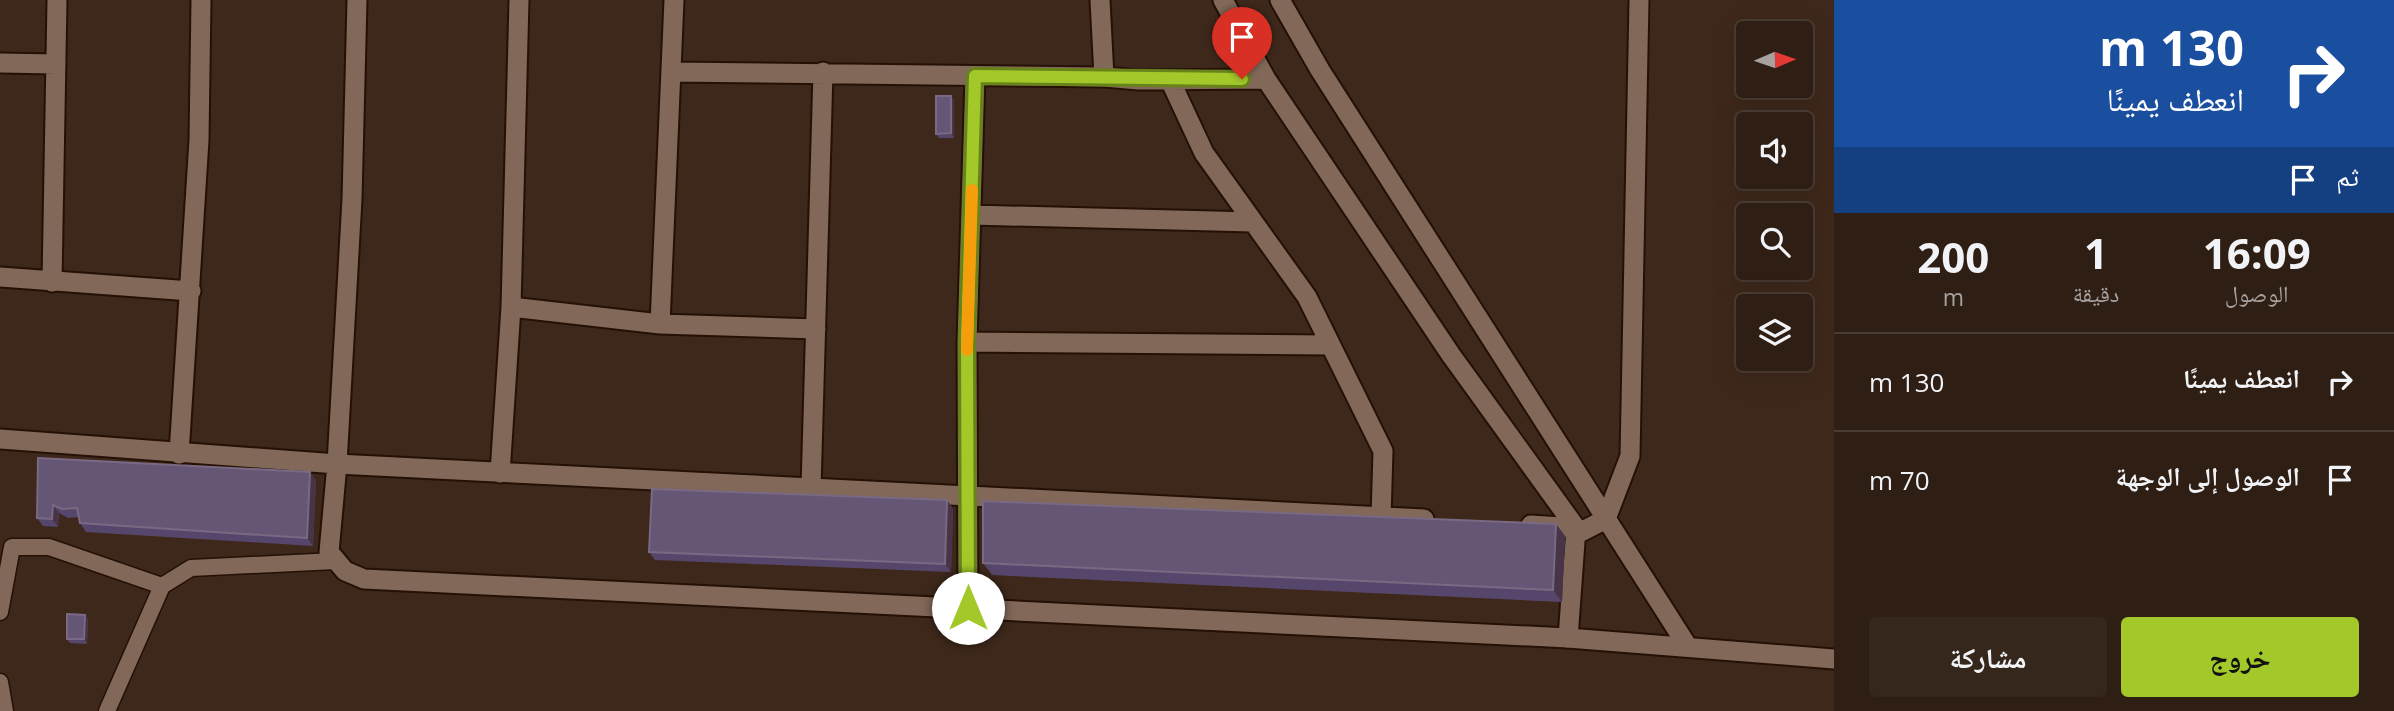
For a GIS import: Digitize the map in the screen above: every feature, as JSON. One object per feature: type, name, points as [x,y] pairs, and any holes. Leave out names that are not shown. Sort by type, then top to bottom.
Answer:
[{"type":"street","points":[[52,282],[57,0]]},
{"type":"street","points":[[179,454],[191,291],[201,0]]},
{"type":"street","points":[[358,0],[352,199],[337,464],[329,552],[345,571],[364,579],[1568,638],[1834,659]]},
{"type":"street","points":[[500,473],[511,307],[519,0]]},
{"type":"street","points":[[660,324],[674,0]]},
{"type":"street","points":[[1100,0],[1104,77]]},
{"type":"street","points":[[1223,0],[1266,79],[1451,355],[1575,531],[1568,638]]},
{"type":"street","points":[[1280,0],[1320,70],[1688,647]]},
{"type":"street","points":[[1506,524],[1575,531],[1606,519],[1630,456],[1639,0]]},
{"type":"street","points":[[0,64],[56,64]]},
{"type":"street","points":[[671,72],[823,72],[1170,80],[1266,79]]},
{"type":"street","points":[[811,488],[823,72]]},
{"type":"street","points":[[968,608],[967,342],[975,76]]},
{"type":"street","points":[[1170,80],[1203,153],[1307,297],[1383,451],[1381,517]]},
{"type":"street","points":[[971,215],[1253,222]]},
{"type":"street","points":[[0,277],[191,291]]},
{"type":"street","points":[[511,307],[660,324],[816,329]]},
{"type":"street","points":[[967,342],[1330,345]]},
{"type":"street","points":[[0,439],[337,464],[1437,520]]},
{"type":"lane","points":[[0,612],[12,547],[50,547],[162,586]]},
{"type":"lane","points":[[107,711],[162,586],[191,568],[335,561]]},
{"type":"lane","points":[[0,682],[5,711]]},
{"type":"building","points":[[936,96],[951,96],[951,133],[936,134]]},
{"type":"building","points":[[38,458],[310,472],[307,538],[80,523],[77,508],[62,509],[53,505],[52,519],[37,518]]},
{"type":"building","points":[[652,489],[947,500],[945,564],[649,552]]},
{"type":"building","points":[[983,501],[1556,524],[1553,590],[983,563]]},
{"type":"building","points":[[67,614],[85,615],[84,639],[67,639]]},
{"type":"slow traffic","points":[[967,350],[972,190]]},
{"type":"route","points":[[968,608],[967,342],[975,76],[1104,77],[1139,80],[1242,79]]}]
